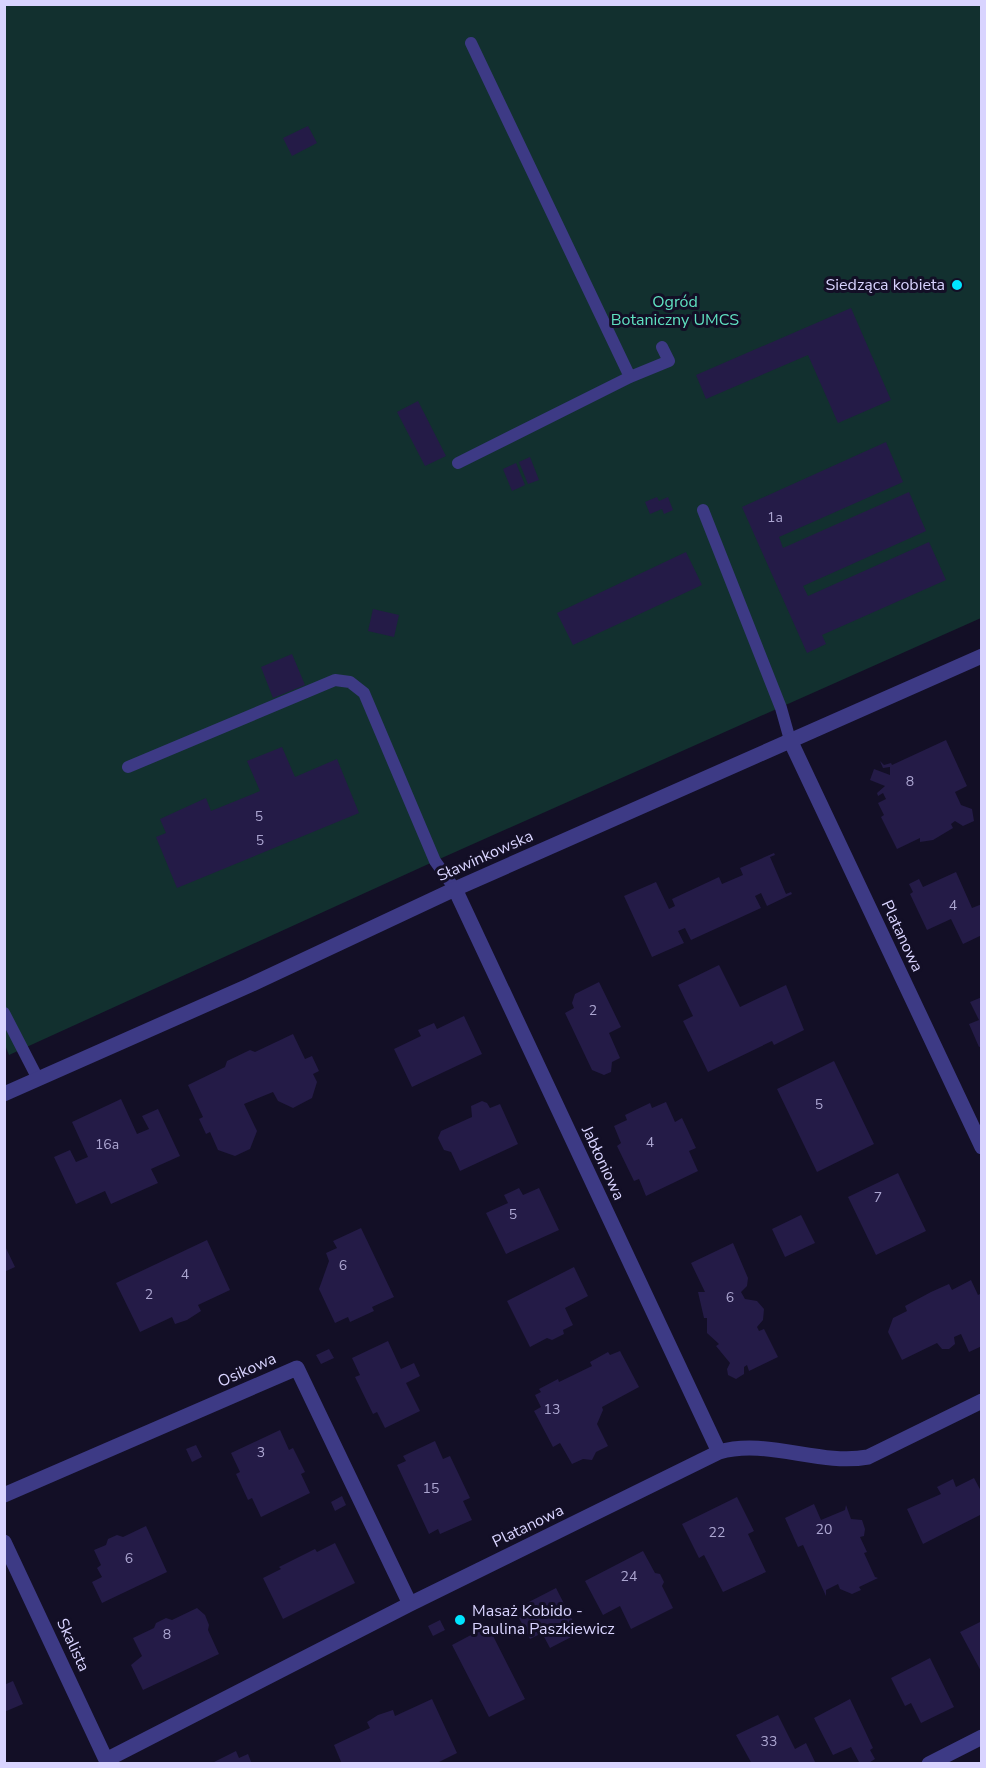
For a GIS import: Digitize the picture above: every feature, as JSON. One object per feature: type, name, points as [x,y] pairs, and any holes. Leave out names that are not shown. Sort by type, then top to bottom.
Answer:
[{"type":"street","name":"Sławinkowska","points":[[4,1094],[248,986],[455,889],[981,656]]},
{"type":"street","name":"Platanowa","points":[[790,740],[981,1147]]},
{"type":"street","name":"Jabłoniowa","points":[[455,889],[719,1452]]},
{"type":"street","name":"Osikowa","points":[[4,1495],[297,1368],[410,1604]]},
{"type":"street","name":"Platanowa","points":[[107,1762],[410,1604],[719,1452],[738,1447],[848,1460],[868,1457],[981,1401]]},
{"type":"street","name":"Skalista","points":[[4,1542],[107,1762]]},
{"type":"street","points":[[929,1764],[981,1737]]},
{"type":"lane","points":[[471,43],[630,377]]},
{"type":"lane","points":[[458,463],[630,377],[669,361],[662,347]]},
{"type":"lane","points":[[703,510],[781,708],[790,740]]},
{"type":"lane","points":[[128,768],[335,680],[350,682],[364,693],[435,861],[455,889]]},
{"type":"lane","points":[[4,1013],[38,1079]]},
{"type":"green space","name":"Ogród Botaniczny UMCS","points":[[5,5],[981,5],[981,618],[435,861],[9,1055],[5,1045]]},
{"type":"building","points":[[308,126],[317,143],[292,156],[283,138]]},
{"type":"building","points":[[851,308],[891,400],[838,423],[808,355],[706,399],[696,375]]},
{"type":"building","points":[[418,401],[446,456],[425,466],[397,412]]},
{"type":"building","points":[[886,442],[903,482],[779,537],[783,548],[909,492],[926,531],[803,586],[808,596],[929,542],[946,580],[822,635],[826,644],[807,653],[742,507]]},
{"type":"building","points":[[530,457],[539,480],[528,484],[519,462]]},
{"type":"building","points":[[516,463],[525,485],[512,491],[503,469]]},
{"type":"building","points":[[657,497],[659,501],[668,497],[673,510],[664,514],[662,509],[650,514],[645,502]]},
{"type":"building","points":[[686,552],[702,585],[573,645],[557,613]]},
{"type":"building","points":[[373,609],[399,615],[394,637],[368,631]]},
{"type":"building","points":[[292,654],[305,685],[273,698],[261,667]]},
{"type":"building","points":[[946,740],[967,786],[955,792],[961,805],[972,809],[974,821],[963,826],[955,821],[951,824],[953,828],[933,840],[920,842],[920,838],[897,849],[881,817],[884,815],[878,803],[886,799],[883,793],[878,796],[877,793],[885,786],[870,780],[874,769],[890,775],[890,767],[883,768],[880,761],[884,765],[891,763],[892,765]]},
{"type":"building","points":[[282,747],[295,777],[337,759],[359,813],[177,888],[156,837],[166,833],[160,819],[206,798],[211,811],[260,791],[247,761]]},
{"type":"building","points":[[774,853],[775,855],[770,857],[786,894],[791,892],[792,894],[767,906],[761,893],[755,896],[761,908],[691,940],[685,928],[678,931],[684,943],[652,957],[624,896],[656,882],[669,909],[675,906],[672,899],[719,877],[722,884],[743,875],[740,868]]},
{"type":"building","points":[[956,872],[972,908],[982,904],[982,935],[963,944],[951,919],[927,930],[910,894],[913,892],[909,884],[919,879],[923,887]]},
{"type":"building","points":[[719,965],[740,1007],[786,985],[804,1030],[774,1045],[772,1041],[708,1072],[683,1021],[693,1016],[678,985]]},
{"type":"building","points":[[599,982],[621,1027],[609,1033],[620,1058],[612,1062],[611,1072],[604,1075],[592,1070],[565,1013],[574,1008],[572,1003],[575,994]]},
{"type":"building","points":[[982,997],[982,1046],[979,1047],[969,1024],[979,1020],[970,1002]]},
{"type":"building","points":[[464,1016],[482,1054],[412,1087],[394,1049],[421,1036],[418,1030],[434,1023],[437,1029]]},
{"type":"building","points":[[293,1034],[305,1059],[312,1056],[319,1071],[313,1074],[317,1082],[312,1098],[293,1108],[278,1101],[273,1092],[244,1104],[257,1131],[250,1149],[235,1156],[218,1150],[210,1132],[206,1134],[199,1119],[203,1117],[188,1085],[225,1067],[227,1061],[250,1050],[255,1052]]},
{"type":"building","points":[[834,1061],[874,1144],[817,1172],[777,1089]]},
{"type":"building","points":[[121,1099],[137,1134],[149,1129],[142,1116],[158,1109],[180,1156],[151,1169],[158,1183],[111,1204],[105,1191],[76,1204],[54,1157],[70,1150],[76,1162],[88,1157],[72,1122]]},
{"type":"building","points":[[482,1101],[490,1108],[500,1104],[518,1144],[460,1171],[451,1152],[444,1150],[438,1138],[441,1131],[472,1117],[471,1106]]},
{"type":"building","points":[[666,1102],[675,1122],[682,1118],[696,1148],[689,1151],[698,1171],[646,1196],[639,1179],[634,1181],[617,1146],[621,1143],[614,1126],[627,1120],[625,1115],[650,1103],[652,1108]]},
{"type":"building","points":[[898,1173],[926,1231],[876,1255],[848,1197]]},
{"type":"building","points":[[519,1188],[523,1195],[539,1188],[559,1230],[506,1254],[486,1213],[508,1203],[504,1195]]},
{"type":"building","points":[[801,1215],[815,1243],[785,1257],[772,1229]]},
{"type":"building","points":[[361,1228],[394,1297],[372,1307],[374,1311],[350,1322],[348,1317],[335,1323],[319,1289],[329,1261],[326,1253],[337,1248],[333,1241]]},
{"type":"building","points":[[207,1240],[230,1290],[198,1305],[201,1311],[187,1320],[175,1324],[172,1317],[140,1332],[116,1283]]},
{"type":"building","points":[[733,1243],[748,1278],[747,1286],[741,1292],[745,1299],[757,1301],[764,1309],[763,1320],[757,1327],[759,1331],[764,1329],[778,1357],[749,1371],[747,1365],[744,1367],[744,1374],[736,1379],[728,1375],[727,1369],[730,1363],[716,1346],[719,1344],[707,1333],[707,1318],[704,1318],[698,1292],[705,1292],[691,1263]]},
{"type":"building","points":[[4,1244],[15,1267],[4,1272]]},
{"type":"building","points":[[574,1267],[588,1296],[565,1308],[573,1325],[563,1330],[564,1334],[552,1340],[547,1338],[530,1347],[507,1301]]},
{"type":"building","points":[[971,1280],[978,1295],[982,1293],[982,1346],[969,1352],[961,1334],[954,1337],[955,1344],[949,1349],[942,1349],[937,1343],[902,1360],[888,1332],[893,1318],[907,1311],[905,1306],[931,1292],[949,1284],[952,1290]]},
{"type":"building","points":[[388,1341],[401,1369],[414,1363],[420,1376],[406,1383],[420,1411],[385,1428],[377,1412],[373,1414],[355,1377],[360,1375],[352,1358]]},
{"type":"building","points":[[329,1349],[334,1358],[321,1364],[316,1355]]},
{"type":"building","points":[[620,1351],[639,1387],[602,1407],[603,1410],[597,1424],[608,1446],[596,1452],[592,1460],[583,1459],[572,1464],[560,1443],[553,1447],[534,1411],[541,1407],[535,1395],[541,1392],[539,1389],[558,1379],[559,1382],[592,1366],[590,1362],[608,1352],[610,1355]]},
{"type":"building","points":[[280,1430],[289,1450],[293,1448],[305,1472],[301,1474],[310,1493],[261,1517],[252,1498],[248,1500],[236,1474],[240,1472],[231,1453]]},
{"type":"building","points":[[435,1441],[443,1459],[450,1456],[470,1498],[463,1501],[472,1520],[440,1534],[438,1529],[429,1534],[397,1465],[406,1461],[403,1456]]},
{"type":"building","points":[[196,1445],[202,1457],[192,1462],[186,1449]]},
{"type":"building","points":[[974,1478],[982,1493],[982,1514],[923,1544],[907,1509],[941,1494],[937,1487],[953,1479],[956,1487]]},
{"type":"building","points":[[342,1496],[346,1505],[335,1511],[331,1502]]},
{"type":"building","points":[[737,1497],[754,1531],[748,1534],[766,1572],[723,1592],[704,1555],[699,1558],[682,1524]]},
{"type":"building","points":[[814,1504],[821,1520],[845,1510],[846,1505],[851,1519],[862,1520],[865,1529],[864,1536],[860,1537],[867,1552],[864,1553],[875,1577],[878,1578],[859,1587],[861,1590],[852,1594],[840,1589],[838,1584],[826,1590],[826,1596],[803,1545],[798,1547],[785,1518]]},
{"type":"building","points":[[146,1526],[167,1572],[102,1603],[92,1582],[102,1577],[97,1568],[101,1565],[94,1550],[106,1545],[108,1539],[117,1535],[123,1537]]},
{"type":"building","points":[[335,1543],[355,1583],[283,1619],[263,1578],[281,1569],[279,1567],[315,1549],[317,1552]]},
{"type":"building","points":[[643,1551],[655,1573],[660,1574],[664,1582],[662,1586],[673,1608],[631,1629],[620,1606],[603,1615],[585,1581]]},
{"type":"building","points":[[556,1588],[579,1633],[550,1648],[542,1633],[530,1639],[517,1614],[530,1608],[527,1603]]},
{"type":"building","points":[[197,1608],[205,1615],[209,1625],[208,1630],[219,1654],[143,1690],[131,1665],[142,1656],[133,1638],[154,1628],[156,1623],[166,1618],[172,1620]]},
{"type":"building","points":[[440,1620],[445,1630],[433,1636],[428,1626]]},
{"type":"building","points":[[982,1621],[982,1673],[960,1632]]},
{"type":"building","points":[[488,1626],[525,1699],[489,1717],[452,1645]]},
{"type":"building","points":[[930,1658],[954,1707],[921,1723],[911,1703],[905,1706],[891,1678]]},
{"type":"building","points":[[13,1681],[23,1704],[4,1712],[4,1685]]},
{"type":"building","points":[[432,1699],[457,1753],[435,1764],[342,1764],[334,1745],[370,1728],[367,1722],[378,1715],[393,1710],[395,1716]]},
{"type":"building","points":[[850,1699],[873,1748],[870,1750],[875,1759],[867,1764],[860,1764],[851,1747],[833,1755],[814,1718]]},
{"type":"building","points":[[778,1715],[795,1749],[806,1743],[816,1764],[752,1764],[736,1735]]},
{"type":"building","points":[[236,1751],[239,1758],[248,1754],[252,1764],[210,1764]]},
{"type":"place","name":"Siedząca kobieta","points":[[957,285]]},
{"type":"place","name":"Masaż Kobido - Paulina Paszkiewicz","points":[[460,1620]]}]
